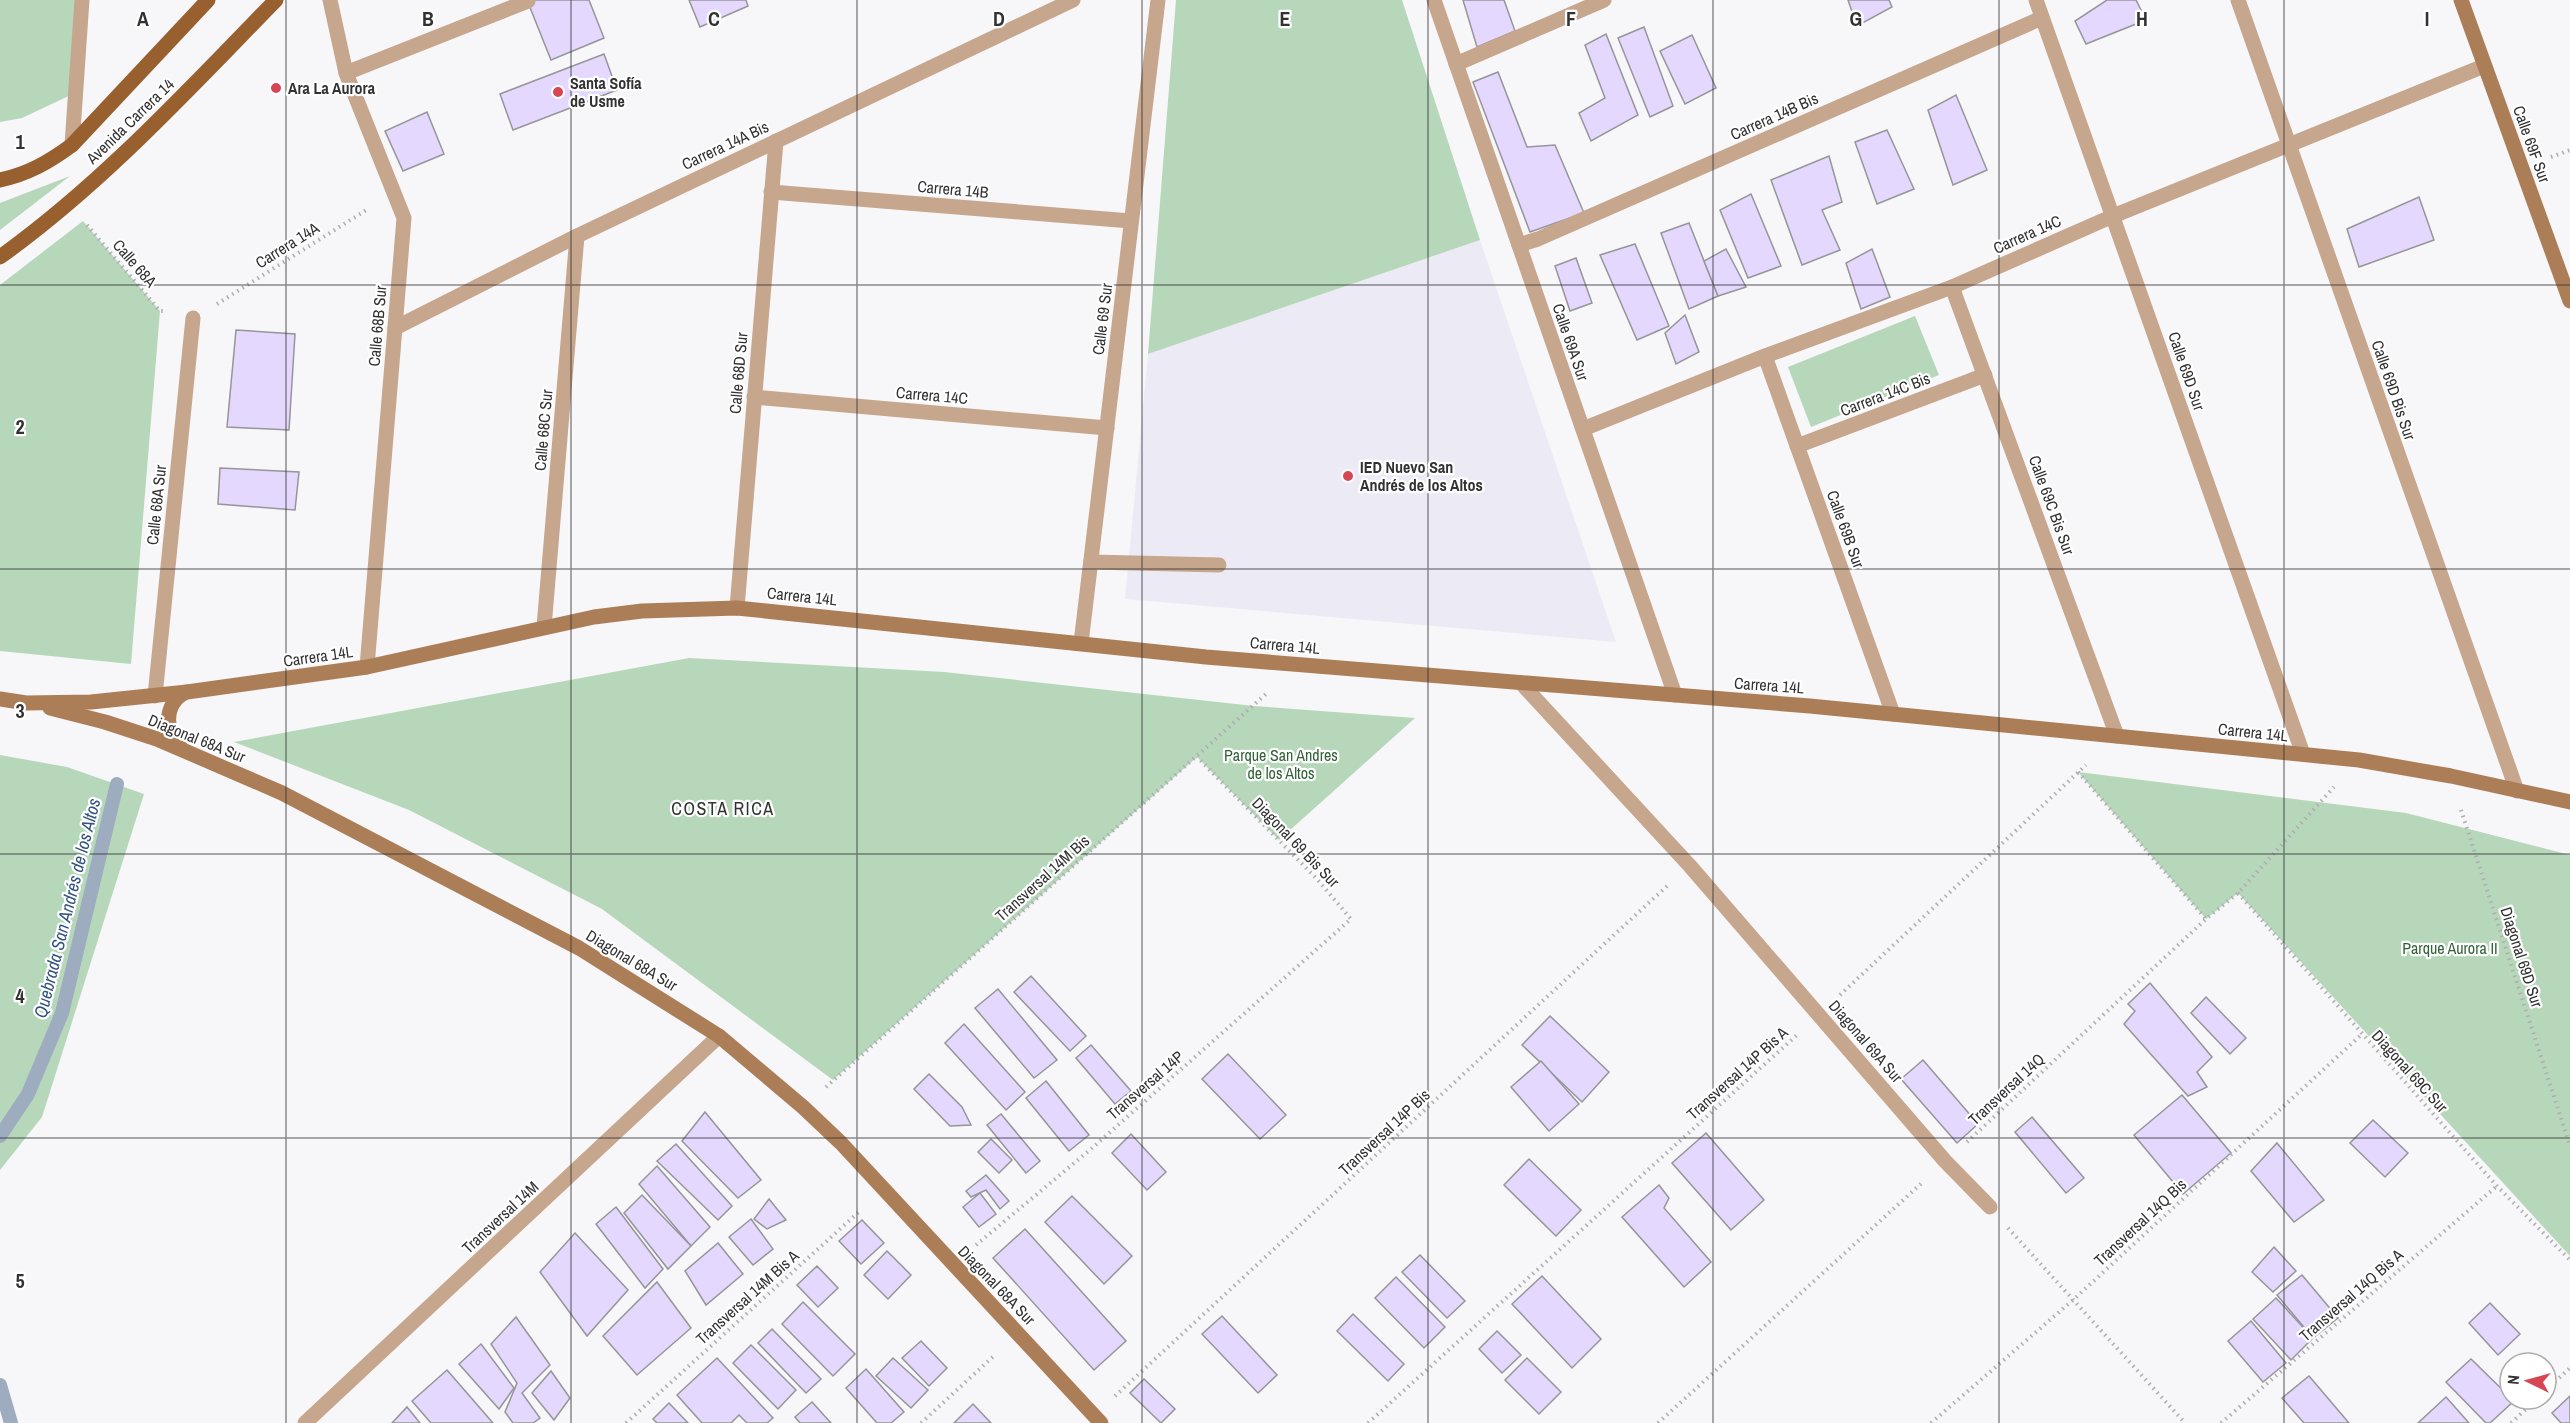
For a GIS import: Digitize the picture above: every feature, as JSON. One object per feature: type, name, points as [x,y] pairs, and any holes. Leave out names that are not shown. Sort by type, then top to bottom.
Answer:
[{"type":"main road","name":"Avenida Carrera 14","points":[[0,180],[31,171],[72,145],[208,0]]},
{"type":"main road","name":"Avenida Carrera 14","points":[[0,257],[69,204],[178,100],[276,0]]},
{"type":"street","points":[[72,145],[82,0]]},
{"type":"street","name":"Calle 68B Sur","points":[[330,0],[346,73],[404,218],[367,667]]},
{"type":"street","name":"Carrera 14A Bis","points":[[395,327],[577,236],[1073,0]]},
{"type":"street","name":"Calle 69 Sur","points":[[1081,643],[1158,0]]},
{"type":"street","name":"Calle 69A Sur","points":[[1434,0],[1675,695]]},
{"type":"street","points":[[1456,64],[1604,0]]},
{"type":"street","name":"Calle 69D Sur","points":[[2036,0],[2303,754]]},
{"type":"street","name":"Calle 69D Bis Sur","points":[[2238,0],[2517,791]]},
{"type":"street","name":"Calle 69F Sur","points":[[2461,0],[2570,301]]},
{"type":"street","points":[[346,73],[528,1]]},
{"type":"street","name":"Carrera 14B Bis","points":[[1518,245],[1538,239],[2043,18]]},
{"type":"street","name":"Carrera 14C","points":[[1583,429],[1765,356],[1952,287],[2113,216],[2484,66]]},
{"type":"street","name":"Calle 68D Sur","points":[[737,608],[776,141]]},
{"type":"street","name":"Carrera 14B","points":[[771,192],[1131,221]]},
{"type":"street","name":"Calle 68C Sur","points":[[544,627],[577,236]]},
{"type":"street","name":"Calle 69C Bis Sur","points":[[1952,287],[2117,736]]},
{"type":"street","name":"Calle 68A Sur","points":[[155,696],[194,318]]},
{"type":"street","name":"Calle 69B Sur","points":[[1765,356],[1893,714]]},
{"type":"street","name":"Carrera 14C Bis","points":[[1797,446],[1985,375]]},
{"type":"street","name":"Carrera 14C","points":[[754,397],[1107,428]]},
{"type":"street","points":[[1091,562],[1219,565]]},
{"type":"street","name":"Carrera 14L","points":[[0,699],[26,703],[91,702],[155,696],[367,667],[544,627],[642,611],[737,608],[1206,657],[1893,714],[2303,754],[2359,760],[2451,776],[2570,802]]},
{"type":"street","name":"Diagonal 69A Sur","points":[[1521,683],[1690,866],[1945,1161],[1990,1207]]},
{"type":"street","points":[[182,749],[171,735],[169,717],[177,699],[187,692]]},
{"type":"street","name":"Diagonal 68A Sur","points":[[26,703],[105,722],[182,749],[282,793],[579,948],[719,1036],[803,1107],[1098,1419]]},
{"type":"street","name":"Transversal 14M","points":[[305,1423],[719,1036]]},
{"type":"path","name":"Carrera 14A","points":[[194,318],[394,192]]},
{"type":"path","name":"Calle 68A","points":[[69,204],[160,310],[194,318]]},
{"type":"path","name":"Transversal 14M Bis","points":[[803,1107],[1254,706],[1295,664]]},
{"type":"path","name":"Transversal 14P Bis A","points":[[1368,1423],[1820,1014],[2117,736]]},
{"type":"path","name":"Diagonal 69 Bis Sur","points":[[1197,757],[1316,878],[1351,919]]},
{"type":"path","name":"Transversal 14Q","points":[[1658,1423],[2206,919],[2238,893],[2359,760]]},
{"type":"path","points":[[2078,772],[2206,919]]},
{"type":"path","name":"Diagonal 69D Sur","points":[[2451,776],[2570,1146]]},
{"type":"path","name":"Transversal 14P Bis","points":[[1098,1419],[1690,866]]},
{"type":"path","name":"Diagonal 69C Sur","points":[[2238,893],[2361,1035],[2497,1186],[2570,1260]]},
{"type":"path","name":"Transversal 14P","points":[[953,1265],[1091,1149],[1351,919]]},
{"type":"path","name":"Transversal 14Q Bis","points":[[1931,1423],[2073,1299],[2361,1035]]},
{"type":"path","name":"Transversal 14Q Bis A","points":[[2221,1423],[2497,1186]]},
{"type":"path","name":"Transversal 14M Bis A","points":[[626,1423],[883,1190]]},
{"type":"path","points":[[1990,1207],[2185,1423]]},
{"type":"path","points":[[921,1423],[1018,1333]]},
{"type":"path","points":[[2558,1379],[2570,1368]]},
{"type":"path","points":[[2511,1423],[2524,1411]]},
{"type":"shaded area","name":"IED Nuevo San Andrés de los Altos","points":[[1480,240],[1616,642],[1125,599],[1148,354]]},
{"type":"green space","points":[[0,0],[82,0],[75,93],[22,118],[0,122]]},
{"type":"green space","points":[[1176,0],[1402,0],[1480,240],[1148,354]]},
{"type":"green space","points":[[70,176],[0,230],[0,203]]},
{"type":"green space","points":[[83,221],[160,311],[131,664],[0,651],[0,285]]},
{"type":"green space","points":[[1915,316],[1939,375],[1811,427],[1788,367]]},
{"type":"green space","name":"Parque San Andres de los Altos","points":[[689,658],[944,672],[1254,706],[1415,718],[1279,840],[1197,757],[833,1080],[602,909],[409,810],[234,742]]},
{"type":"green space","points":[[0,755],[67,767],[144,794],[42,1117],[0,1170]]},
{"type":"green space","name":"Parque Aurora II","points":[[2078,772],[2406,813],[2570,855],[2570,1256],[2238,893],[2206,919]]},
{"type":"building","name":"Santa Sofía de Usme","points":[[527,0],[589,0],[604,38],[551,60]]},
{"type":"building","points":[[689,0],[746,0],[748,6],[700,27]]},
{"type":"building","points":[[1463,0],[1504,0],[1515,31],[1477,47]]},
{"type":"building","points":[[1848,0],[1889,0],[1892,7],[1857,26]]},
{"type":"building","points":[[2107,0],[2136,0],[2146,20],[2086,44],[2075,21]]},
{"type":"building","points":[[1644,27],[1673,106],[1650,117],[1618,38]]},
{"type":"building","points":[[1606,34],[1638,115],[1591,141],[1579,113],[1605,98],[1585,45]]},
{"type":"building","points":[[1692,35],[1716,88],[1685,104],[1660,51]]},
{"type":"building","name":"Santa Sofía de Usme","points":[[604,54],[617,90],[513,130],[500,94]]},
{"type":"building","points":[[1498,72],[1527,147],[1555,145],[1584,213],[1530,232],[1473,82]]},
{"type":"building","points":[[1956,95],[1987,170],[1953,185],[1928,110]]},
{"type":"building","points":[[427,112],[444,154],[403,171],[385,131]]},
{"type":"building","points":[[1887,130],[1914,189],[1877,204],[1855,142]]},
{"type":"building","points":[[1829,156],[1842,202],[1822,210],[1840,250],[1802,265],[1771,180]]},
{"type":"building","points":[[1751,194],[1781,266],[1748,278],[1720,210]]},
{"type":"building","points":[[2419,197],[2434,240],[2359,267],[2347,229]]},
{"type":"building","points":[[1689,223],[1718,296],[1689,309],[1661,233]]},
{"type":"building","points":[[1635,244],[1669,326],[1637,340],[1600,255]]},
{"type":"building","points":[[1726,249],[1746,287],[1718,296],[1704,261]]},
{"type":"building","points":[[1872,249],[1890,297],[1861,309],[1846,263]]},
{"type":"building","points":[[1576,258],[1592,303],[1570,311],[1555,266]]},
{"type":"building","points":[[1685,315],[1699,352],[1676,364],[1665,333]]},
{"type":"building","points":[[236,330],[295,334],[289,430],[227,427]]},
{"type":"building","points":[[220,468],[299,472],[295,510],[218,504]]},
{"type":"building","points":[[1031,976],[1086,1036],[1070,1051],[1014,992]]},
{"type":"building","points":[[2150,983],[2212,1057],[2197,1072],[2207,1087],[2188,1096],[2124,1024],[2135,1011],[2128,1004]]},
{"type":"building","points":[[998,989],[1057,1060],[1034,1078],[975,1008]]},
{"type":"building","points":[[2206,997],[2246,1038],[2230,1054],[2191,1013]]},
{"type":"building","points":[[1550,1016],[1609,1072],[1582,1102],[1522,1045]]},
{"type":"building","points":[[964,1024],[1025,1092],[1006,1110],[945,1043]]},
{"type":"building","points":[[1091,1045],[1131,1091],[1115,1104],[1076,1058]]},
{"type":"building","points":[[1228,1054],[1286,1115],[1260,1139],[1202,1079]]},
{"type":"building","points":[[1923,1060],[1978,1124],[1957,1143],[1901,1079]]},
{"type":"building","points":[[1541,1061],[1579,1104],[1549,1131],[1511,1087]]},
{"type":"building","points":[[929,1074],[962,1107],[971,1125],[950,1126],[914,1089]]},
{"type":"building","points":[[1046,1081],[1089,1135],[1069,1151],[1026,1098]]},
{"type":"building","points":[[2182,1095],[2231,1153],[2183,1194],[2134,1135]]},
{"type":"building","points":[[705,1112],[761,1180],[738,1198],[682,1141]]},
{"type":"building","points":[[1001,1114],[1040,1161],[1026,1173],[987,1125]]},
{"type":"building","points":[[2032,1117],[2084,1178],[2066,1193],[2015,1132]]},
{"type":"building","points":[[2373,1120],[2408,1153],[2385,1177],[2350,1143]]},
{"type":"building","points":[[1706,1133],[1764,1200],[1731,1230],[1672,1163]]},
{"type":"building","points":[[1131,1134],[1166,1172],[1147,1190],[1112,1153]]},
{"type":"building","points":[[991,1139],[1012,1160],[999,1173],[978,1152]]},
{"type":"building","points":[[2277,1143],[2324,1200],[2294,1222],[2251,1171]]},
{"type":"building","points":[[676,1144],[732,1206],[718,1220],[657,1161]]},
{"type":"building","points":[[1529,1159],[1581,1210],[1556,1236],[1504,1185]]},
{"type":"building","points":[[657,1166],[710,1227],[691,1246],[639,1184]]},
{"type":"building","points":[[986,1175],[1009,1201],[1000,1209],[986,1190],[971,1197],[966,1191]]},
{"type":"building","points":[[1659,1185],[1669,1198],[1664,1208],[1711,1262],[1684,1287],[1622,1217]]},
{"type":"building","points":[[980,1193],[996,1214],[979,1227],[963,1207]]},
{"type":"building","points":[[642,1195],[691,1246],[668,1269],[624,1213]]},
{"type":"building","points":[[1072,1196],[1132,1256],[1104,1284],[1045,1222]]},
{"type":"building","points":[[769,1199],[786,1220],[767,1229],[754,1219]]},
{"type":"building","points":[[616,1207],[663,1269],[645,1288],[596,1224]]},
{"type":"building","points":[[751,1219],[773,1249],[753,1265],[729,1237]]},
{"type":"building","points":[[862,1220],[884,1243],[861,1264],[839,1241]]},
{"type":"building","points":[[1025,1229],[1126,1341],[1094,1370],[993,1258]]},
{"type":"building","points":[[575,1233],[628,1290],[587,1336],[540,1272]]},
{"type":"building","points":[[718,1243],[743,1274],[706,1305],[685,1271]]},
{"type":"building","points":[[2274,1247],[2296,1271],[2273,1292],[2252,1272]]},
{"type":"building","points":[[887,1251],[911,1275],[888,1299],[864,1275]]},
{"type":"building","points":[[1420,1255],[1465,1301],[1447,1318],[1402,1272]]},
{"type":"building","points":[[817,1266],[838,1288],[818,1307],[797,1285]]},
{"type":"building","points":[[2302,1275],[2338,1318],[2313,1338],[2277,1295]]},
{"type":"building","points":[[1542,1276],[1601,1339],[1572,1368],[1512,1304]]},
{"type":"building","points":[[1396,1277],[1445,1327],[1424,1348],[1375,1298]]},
{"type":"building","points":[[657,1282],[691,1328],[637,1375],[603,1336]]},
{"type":"building","points":[[2276,1298],[2313,1338],[2291,1360],[2253,1319]]},
{"type":"building","points":[[803,1302],[855,1354],[833,1376],[782,1324]]},
{"type":"building","points":[[2490,1303],[2520,1334],[2502,1351],[2498,1351],[2498,1355],[2469,1323]]},
{"type":"building","points":[[1353,1314],[1404,1364],[1388,1381],[1337,1331]]},
{"type":"building","points":[[1222,1316],[1277,1375],[1258,1393],[1202,1334]]},
{"type":"building","points":[[516,1317],[550,1365],[522,1393],[540,1418],[533,1423],[513,1423],[505,1412],[517,1383],[491,1344]]},
{"type":"building","points":[[2251,1321],[2286,1363],[2263,1382],[2228,1341]]},
{"type":"building","points":[[772,1329],[821,1379],[806,1393],[758,1343]]},
{"type":"building","points":[[1497,1331],[1521,1355],[1502,1373],[1479,1349]]},
{"type":"building","points":[[921,1341],[947,1368],[929,1386],[902,1358]]},
{"type":"building","points":[[481,1344],[514,1388],[499,1409],[459,1364]]},
{"type":"building","points":[[751,1345],[796,1390],[778,1409],[733,1363]]},
{"type":"building","points":[[717,1358],[773,1418],[767,1423],[747,1423],[739,1415],[731,1423],[702,1423],[677,1395]]},
{"type":"building","points":[[893,1358],[928,1390],[911,1408],[876,1376]]},
{"type":"building","points":[[1527,1358],[1561,1392],[1539,1414],[1505,1380]]},
{"type":"building","points":[[2471,1359],[2498,1385],[2498,1411],[2503,1411],[2490,1423],[2486,1423],[2446,1382]]},
{"type":"building","points":[[866,1369],[904,1412],[891,1423],[877,1423],[846,1388]]},
{"type":"building","points":[[447,1370],[493,1423],[431,1423],[412,1401]]},
{"type":"building","points":[[551,1371],[570,1398],[554,1420],[532,1393]]},
{"type":"building","points":[[2309,1376],[2349,1423],[2304,1423],[2282,1398]]},
{"type":"building","points":[[1144,1379],[1175,1409],[1161,1423],[1130,1393]]},
{"type":"building","points":[[2570,1396],[2570,1423],[2561,1423],[2552,1413],[2558,1411],[2558,1407]]},
{"type":"building","points":[[2446,1397],[2469,1423],[2418,1423]]},
{"type":"building","points":[[812,1402],[831,1423],[800,1423],[795,1417]]},
{"type":"building","points":[[669,1403],[688,1423],[657,1423],[653,1419]]},
{"type":"building","points":[[973,1404],[991,1423],[954,1423]]},
{"type":"building","points":[[407,1407],[420,1423],[392,1423]]},
{"type":"waterway","name":"Quebrada San Andrés de los Altos","points":[[0,1136],[28,1094],[62,1013],[117,784]]},
{"type":"waterway","points":[[0,1385],[11,1423]]},
{"type":"place","name":"Ara La Aurora","points":[[276,88]]},
{"type":"place","name":"Santa Sofía de Usme","points":[[558,92]]},
{"type":"place","name":"IED Nuevo San Andrés de los Altos","points":[[1348,476]]},
{"type":"district","name":"COSTA RICA","points":[[723,808]]}]
